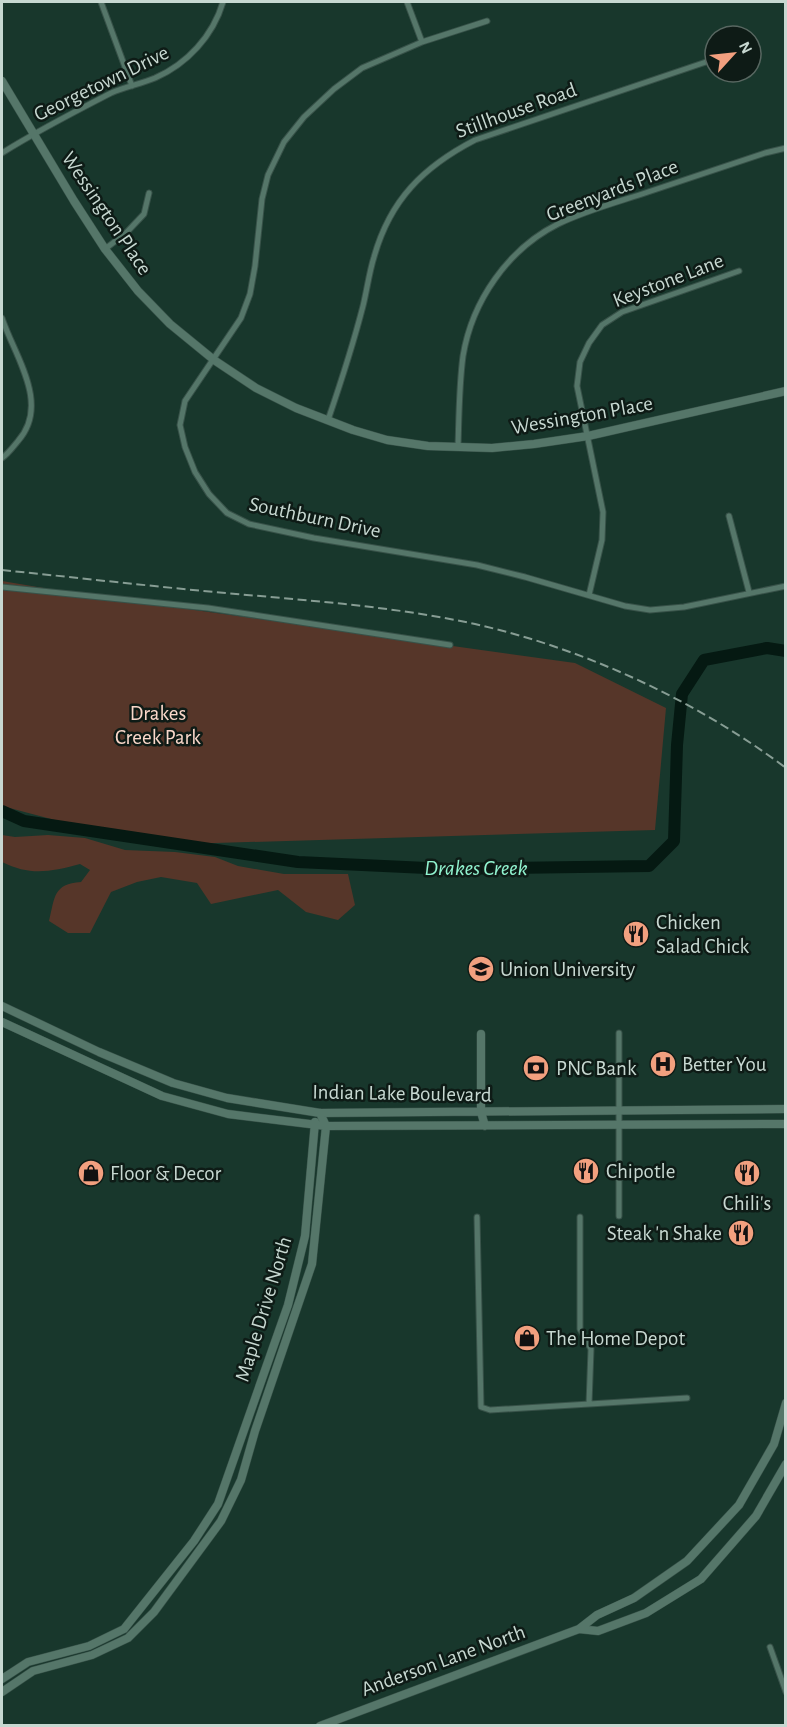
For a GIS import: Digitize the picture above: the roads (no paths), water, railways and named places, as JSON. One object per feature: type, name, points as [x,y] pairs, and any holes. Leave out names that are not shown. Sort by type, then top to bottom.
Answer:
[{"type":"street","points":[[100,2],[132,86]]},
{"type":"street","name":"Georgetown Drive","points":[[2,153],[32,134],[114,92],[155,78],[178,66],[194,53],[223,2]]},
{"type":"street","points":[[407,2],[422,42]]},
{"type":"street","name":"Southburn Drive","points":[[487,21],[422,42],[362,68],[326,96],[304,117],[284,142],[268,175],[262,199],[255,266],[250,294],[241,318],[185,402],[180,425],[185,447],[195,472],[209,494],[227,513],[249,524],[314,538],[477,566],[625,606],[650,610],[684,607],[786,586]]},
{"type":"street","name":"Stillhouse Road","points":[[328,420],[349,360],[374,257],[385,224],[403,196],[419,178],[448,154],[475,140],[703,63]]},
{"type":"street","name":"Wessington Place","points":[[2,81],[32,134],[105,249],[138,291],[170,324],[214,360],[256,388],[296,408],[353,430],[387,440],[428,446],[492,448],[588,436],[786,391]]},
{"type":"street","name":"Greenyards Place","points":[[458,447],[464,355],[470,332],[490,285],[518,254],[536,238],[558,225],[595,209],[786,148]]},
{"type":"street","points":[[105,249],[126,234],[144,214],[149,193]]},
{"type":"street","name":"Keystone Lane","points":[[590,595],[602,540],[603,512],[577,386],[580,362],[589,343],[602,325],[622,312],[740,271]]},
{"type":"street","points":[[2,318],[3,326],[19,357],[29,384],[31,412],[23,435],[2,458]]},
{"type":"street","points":[[729,516],[749,592]]},
{"type":"street","points":[[2,587],[208,608],[450,645]]},
{"type":"street","name":"Indian Lake Boulevard","points":[[2,1006],[99,1052],[173,1083],[226,1098],[320,1113],[786,1109]]},
{"type":"street","name":"Indian Lake Boulevard","points":[[2,1022],[162,1096],[228,1114],[326,1126],[785,1124]]},
{"type":"street","points":[[619,1032],[619,1216]]},
{"type":"street","points":[[481,1034],[481,1112],[485,1126]]},
{"type":"street","points":[[320,1113],[326,1126]]},
{"type":"street","name":"Maple Drive North","points":[[2,1692],[33,1671],[92,1655],[128,1638],[154,1612],[227,1510],[241,1480],[291,1307],[305,1236],[313,1124],[320,1113]]},
{"type":"street","points":[[785,1124],[786,1133]]},
{"type":"street","name":"Maple Drive North","points":[[2,1679],[28,1662],[89,1646],[124,1629],[194,1541],[218,1504],[291,1307],[312,1264],[326,1126]]},
{"type":"street","points":[[477,1217],[481,1407],[490,1410],[687,1398]]},
{"type":"street","points":[[580,1217],[580,1329],[591,1349],[589,1404]]},
{"type":"street","points":[[305,1236],[315,1238]]},
{"type":"street","name":"Anderson Lane North","points":[[320,1725],[579,1629],[597,1616],[634,1598],[687,1561],[739,1505],[774,1444],[786,1403]]},
{"type":"street","points":[[245,1429],[255,1431]]},
{"type":"street","name":"Anderson Lane North","points":[[579,1629],[598,1631],[646,1613],[701,1580],[756,1516],[786,1464]]},
{"type":"street","points":[[218,1504],[227,1510]]},
{"type":"street","points":[[166,1578],[173,1586]]},
{"type":"street","points":[[89,1646],[92,1655]]},
{"type":"street","points":[[770,1647],[786,1692]]},
{"type":"street","points":[[28,1662],[33,1671]]},
{"type":"waterway","name":"Drakes Creek","points":[[2,811],[24,821],[298,862],[448,869],[649,866],[674,841],[677,745],[682,694],[704,660],[767,648],[786,651]]},
{"type":"railway","points":[[2,570],[356,605],[475,624],[557,647],[638,680],[714,720],[786,768]]},
{"type":"place","name":"Chicken Salad Chick","points":[[636,934]]},
{"type":"place","name":"Union University","points":[[481,969]]},
{"type":"place","name":"Better You","points":[[663,1064]]},
{"type":"place","name":"PNC Bank","points":[[536,1068]]},
{"type":"place","name":"Chipotle","points":[[586,1171]]},
{"type":"place","name":"Floor & Decor","points":[[91,1173]]},
{"type":"place","name":"Chili's","points":[[747,1173]]},
{"type":"place","name":"Steak 'n Shake","points":[[741,1233]]},
{"type":"place","name":"The Home Depot","points":[[527,1338]]},
{"type":"park label","name":"Drakes Creek Park","points":[[158,725]]}]
